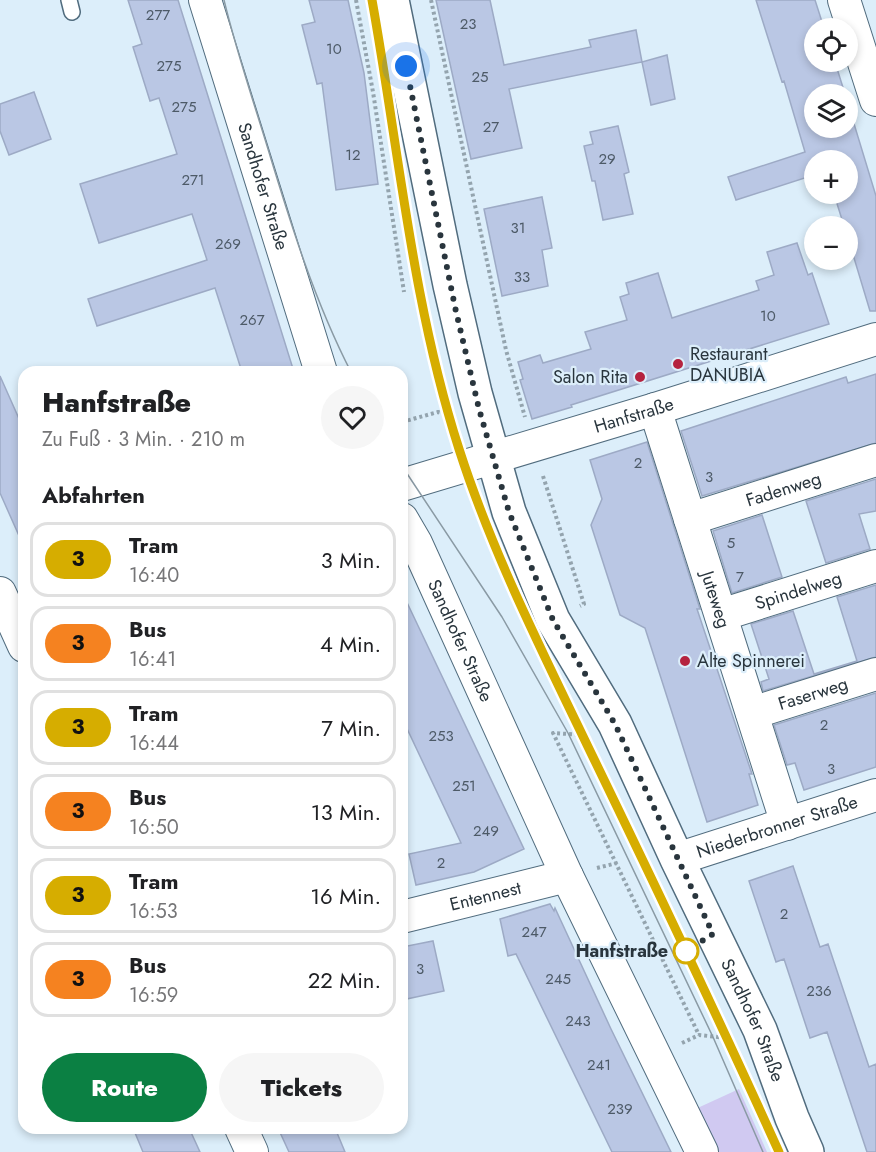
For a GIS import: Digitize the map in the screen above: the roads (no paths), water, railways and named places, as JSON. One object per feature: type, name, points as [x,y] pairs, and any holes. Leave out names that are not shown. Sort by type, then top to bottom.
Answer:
[{"type":"street","name":"Sandhofer Straße","points":[[205,0],[319,366]]},
{"type":"street","name":"Sandhofer Straße","points":[[392,0],[450,285],[475,393],[509,512],[553,620],[615,724],[676,859],[760,1030],[807,1152]]},
{"type":"street","points":[[844,0],[876,100]]},
{"type":"street","name":"Hanfstraße","points":[[492,457],[655,409],[876,339]]},
{"type":"street","name":"Juteweg","points":[[655,409],[787,824]]},
{"type":"street","points":[[408,482],[492,457]]},
{"type":"street","name":"Fadenweg","points":[[690,519],[876,460]]},
{"type":"street","name":"Sandhofer Straße","points":[[408,529],[567,876],[702,1152]]},
{"type":"street","name":"Spindelweg","points":[[721,615],[876,566]]},
{"type":"street","points":[[8,603],[18,630]]},
{"type":"street","name":"Faserweg","points":[[752,713],[876,674]]},
{"type":"street","name":"Niederbronner Straße","points":[[676,859],[876,795]]},
{"type":"street","name":"Entennest","points":[[408,916],[567,876]]},
{"type":"street","points":[[244,1134],[252,1152]]},
{"type":"tram line","points":[[224,0],[295,234],[315,291],[348,366]]},
{"type":"tram line","points":[[372,0],[416,275],[440,383],[469,477],[534,634],[686,950],[779,1152]]},
{"type":"tram line","name":"3","points":[[372,0],[412,255],[425,322],[444,400],[481,512],[510,583],[728,1038],[779,1152]]},
{"type":"tram line","points":[[408,475],[502,617],[568,733],[713,1037],[763,1152]]},
{"type":"place","name":"Restaurant DANUBIA","points":[[678,364]]},
{"type":"place","name":"Salon Rita","points":[[640,377]]},
{"type":"place","name":"Alte Spinnerei","points":[[685,661]]},
{"type":"place","name":"Hanfstraße","points":[[686,951]]}]
